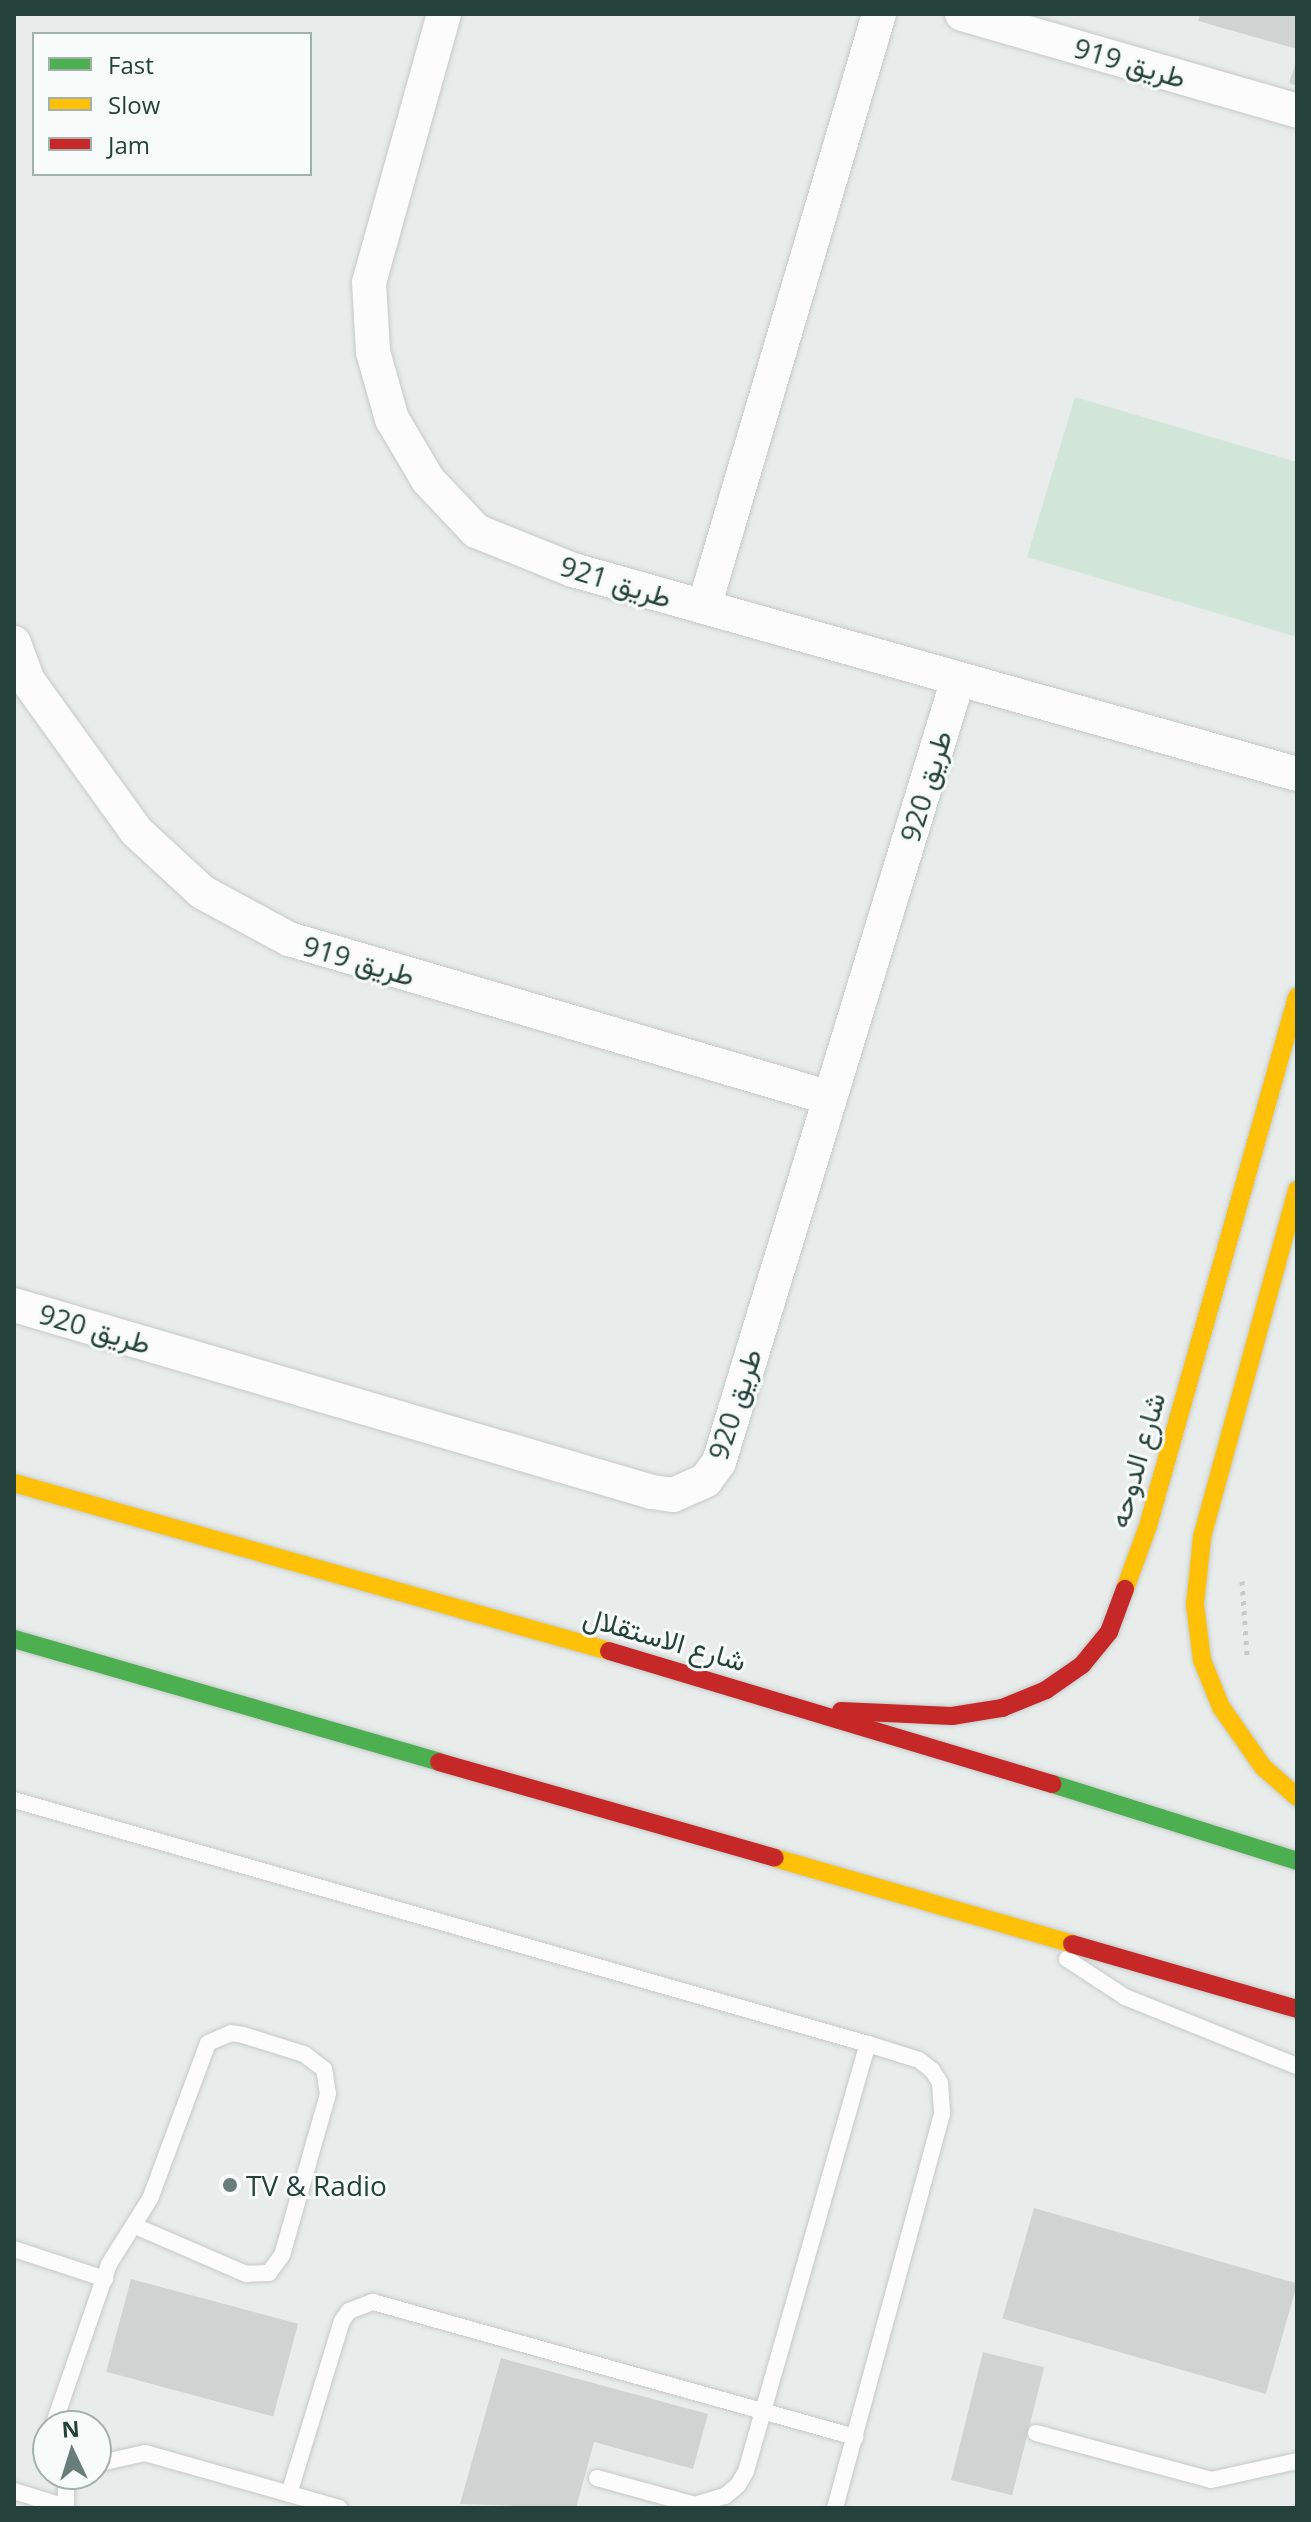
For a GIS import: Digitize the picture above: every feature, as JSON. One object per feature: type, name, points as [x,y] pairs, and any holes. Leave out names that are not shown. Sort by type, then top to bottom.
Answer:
[{"type":"main road","name":"شارع الدوحه","points":[[821,1711],[952,1716],[1002,1708],[1046,1690],[1082,1665],[1109,1632],[1148,1526],[1297,997]]},
{"type":"main road","points":[[1297,1190],[1202,1538],[1195,1605],[1202,1660],[1221,1707],[1263,1767],[1297,1797]]},
{"type":"main road","name":"شارع الاستقلال","points":[[14,1483],[821,1711],[1297,1861]]},
{"type":"main road","points":[[15,1639],[1297,2009]]},
{"type":"street","name":"طريق 921","points":[[444,14],[369,282],[373,352],[392,419],[428,480],[476,531],[573,570],[957,682],[1297,774]]},
{"type":"street","points":[[704,607],[879,14]]},
{"type":"street","name":"طريق 919","points":[[962,14],[1297,111]]},
{"type":"street","name":"طريق 919","points":[[14,643],[21,682],[136,831],[202,892],[289,939],[827,1097]]},
{"type":"street","name":"طريق 920","points":[[14,1305],[673,1495],[706,1480],[719,1462],[827,1097],[957,682]]},
{"type":"lane","points":[[14,1800],[919,2060],[940,2083],[944,2098],[835,2508]]},
{"type":"lane","points":[[1043,1936],[1068,1959],[1125,1997],[1297,2066]]},
{"type":"lane","points":[[59,2410],[105,2279],[156,2184],[208,2043],[231,2033],[243,2035],[304,2054],[324,2069],[328,2094],[282,2255],[269,2273],[246,2274],[135,2226]]},
{"type":"lane","points":[[597,2478],[679,2502],[711,2502],[725,2496],[746,2471],[868,2044]]},
{"type":"lane","points":[[14,2249],[105,2279]]},
{"type":"lane","points":[[289,2494],[342,2321],[349,2311],[373,2302],[855,2437]]},
{"type":"lane","points":[[1036,2433],[1211,2480],[1297,2461]]},
{"type":"lane","points":[[112,2460],[145,2453],[339,2508]]},
{"type":"lane","points":[[14,2491],[66,2507]]},
{"type":"path","points":[[1242,1569],[1250,1672]]},
{"type":"green space","points":[[1075,397],[1297,462],[1297,637],[1027,557]]},
{"type":"building","points":[[1200,14],[1297,14],[1297,49],[1198,21]]},
{"type":"building","points":[[1297,59],[1297,86],[1289,83]]},
{"type":"building","points":[[1034,2208],[1297,2283],[1266,2394],[1002,2319]]},
{"type":"building","points":[[131,2279],[298,2324],[273,2417],[106,2372]]},
{"type":"building","points":[[983,2352],[1044,2367],[1012,2495],[951,2480]]},
{"type":"building","points":[[501,2358],[708,2414],[693,2469],[594,2442],[576,2508],[460,2504]]},
{"type":"traffic: fast","points":[[14,1639],[439,1762]]},
{"type":"traffic: fast","points":[[1053,1784],[1297,1861]]},
{"type":"traffic: slow","points":[[1125,1589],[1148,1526],[1297,997]]},
{"type":"traffic: slow","points":[[1297,1190],[1202,1538],[1195,1605],[1202,1660],[1221,1707],[1263,1767],[1297,1797]]},
{"type":"traffic: slow","points":[[14,1483],[609,1651]]},
{"type":"traffic: slow","points":[[775,1858],[1072,1944]]},
{"type":"traffic: jam","points":[[841,1711],[952,1716],[1002,1708],[1046,1690],[1082,1665],[1109,1632],[1125,1589]]},
{"type":"traffic: jam","points":[[609,1651],[1053,1784]]},
{"type":"traffic: jam","points":[[439,1762],[775,1858]]},
{"type":"traffic: jam","points":[[1072,1944],[1297,2009]]},
{"type":"place","name":"TV & Radio","points":[[230,2185]]}]
